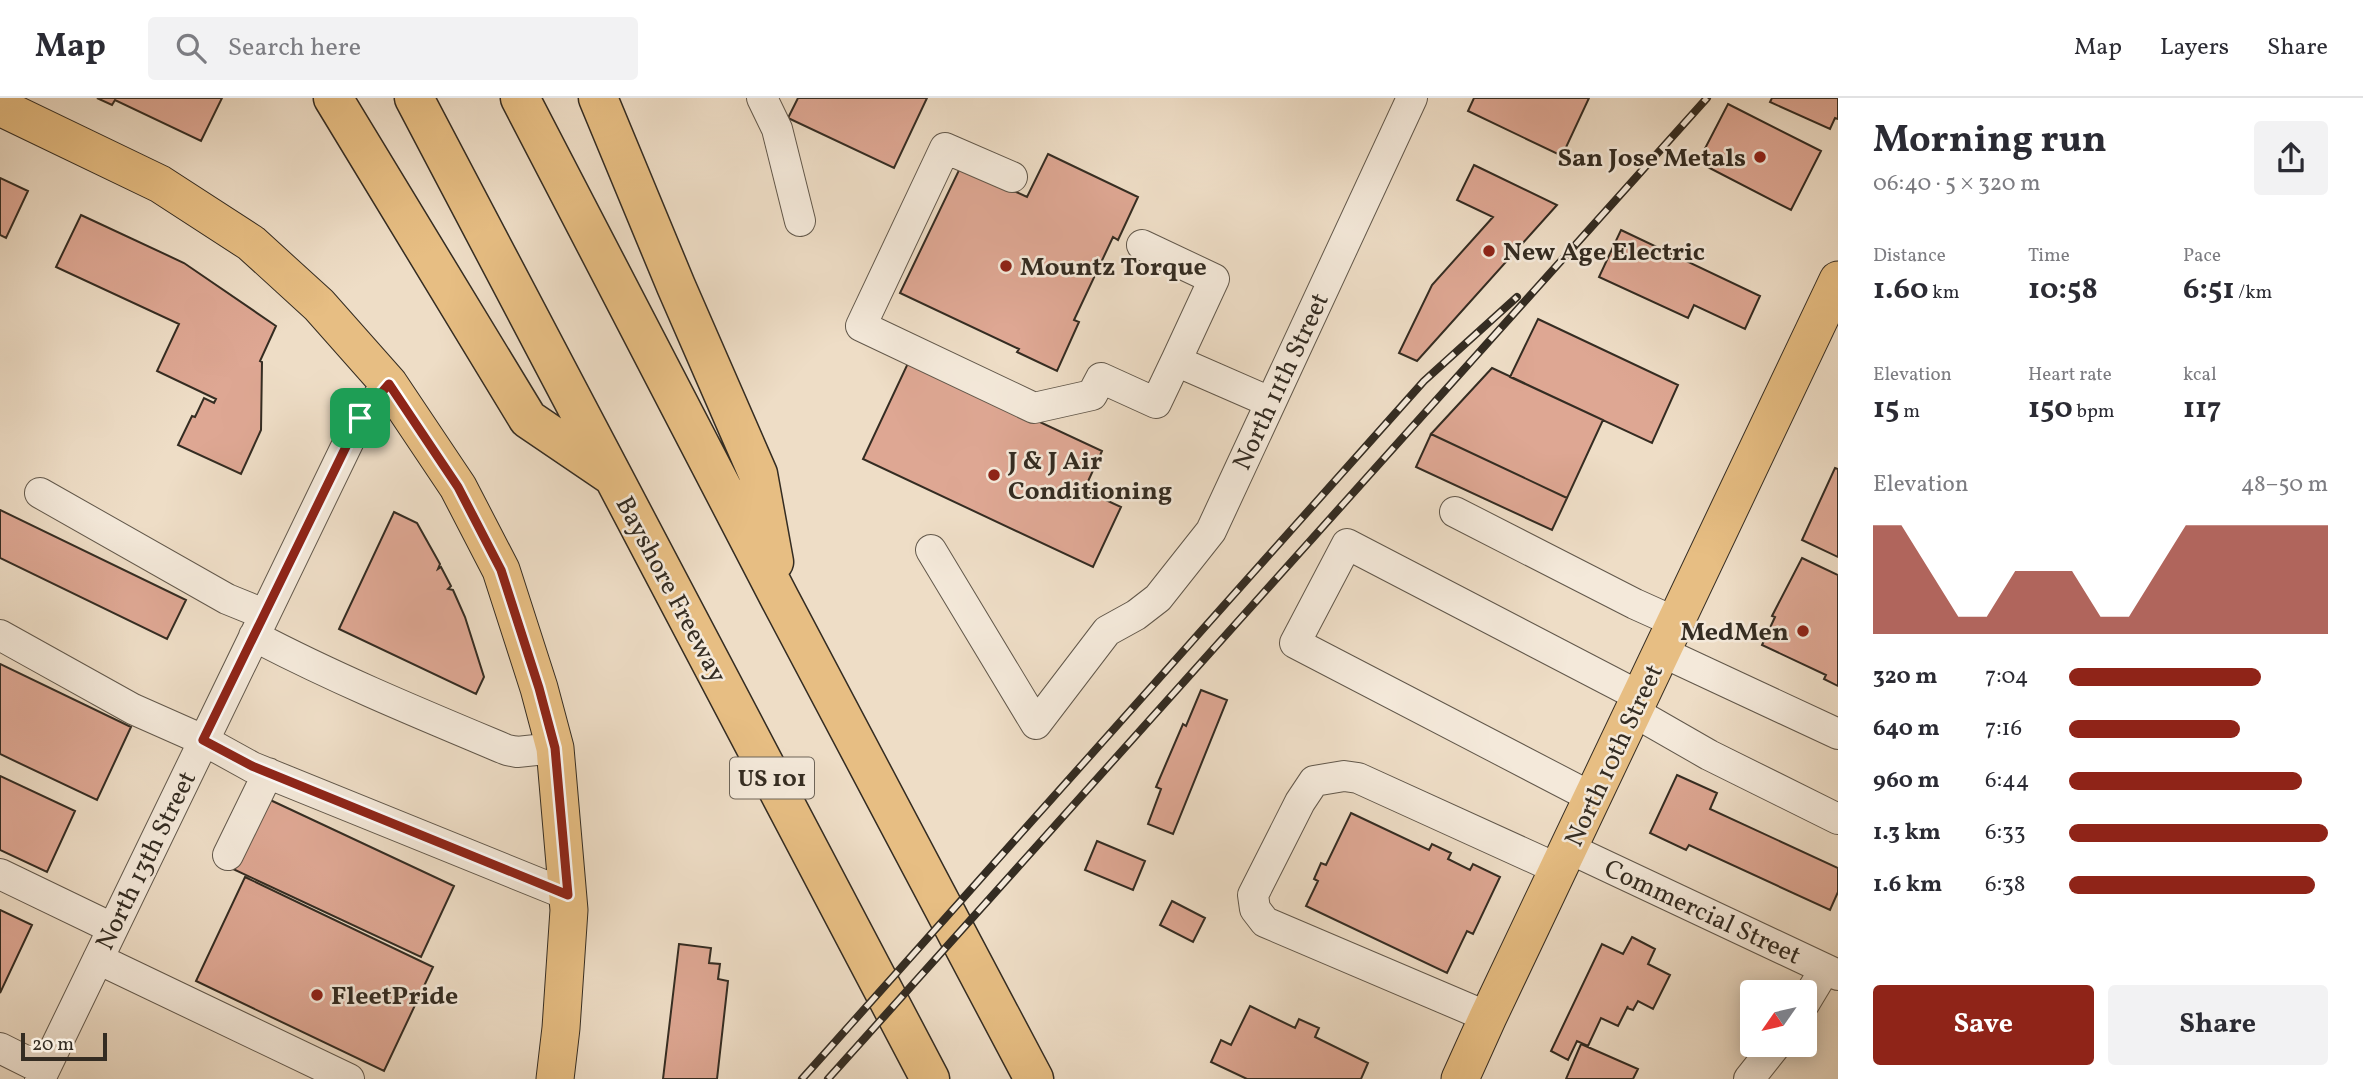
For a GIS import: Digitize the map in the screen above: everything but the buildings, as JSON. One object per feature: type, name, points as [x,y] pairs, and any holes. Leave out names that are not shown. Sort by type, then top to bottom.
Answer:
[{"type":"highway","points":[[333,98],[528,419],[613,476]]},
{"type":"highway","name":"Bayshore Freeway","points":[[414,98],[930,1079]]},
{"type":"highway","points":[[520,98],[780,599],[1034,1079]]},
{"type":"highway","points":[[598,98],[758,474],[780,599]]},
{"type":"main road","points":[[0,107],[160,184],[251,243],[319,305],[389,384],[458,487],[501,570],[539,688],[555,748],[569,910],[555,1079]]},
{"type":"main road","name":"North 10th Street","points":[[1460,1079],[1838,279]]},
{"type":"street","points":[[762,98],[778,129],[800,221]]},
{"type":"street","name":"North 11th Street","points":[[931,550],[1036,724],[1107,631],[1136,615],[1158,598],[1211,531],[1412,98]]},
{"type":"street","points":[[1012,177],[944,148],[861,326],[1034,408],[1092,395],[1101,378],[1156,403],[1214,279],[1142,245]]},
{"type":"street","points":[[1176,361],[1270,401]]},
{"type":"street","name":"North 13th Street","points":[[42,1074],[360,418],[389,384]]},
{"type":"street","points":[[40,493],[226,598],[259,625],[362,689],[507,750],[517,752],[555,748]]},
{"type":"street","points":[[1455,512],[1635,604],[1668,637],[1838,734]]},
{"type":"street","points":[[1593,798],[1295,643],[1347,544],[1638,705],[1709,755],[1838,819]]},
{"type":"street","points":[[0,635],[133,709],[268,772],[568,895]]},
{"type":"street","points":[[228,855],[268,772]]},
{"type":"street","name":"Commercial Street","points":[[1488,1017],[1265,922],[1255,909],[1253,895],[1300,802],[1314,781],[1344,776],[1358,778],[1563,858],[1831,972]]},
{"type":"street","points":[[0,874],[112,928]]},
{"type":"street","points":[[98,958],[349,1079]]},
{"type":"street","points":[[1817,989],[1831,972]]},
{"type":"street","points":[[0,1048],[42,1074]]},
{"type":"street","points":[[1749,1079],[1766,1057]]},
{"type":"railway","points":[[828,1079],[1707,98]]},
{"type":"railway","points":[[802,1079],[1424,381],[1517,297]]},
{"type":"place","name":"San Jose Metals","points":[[1760,157]]},
{"type":"place","name":"New Age Electric","points":[[1489,251]]},
{"type":"place","name":"Mountz Torque","points":[[1006,266]]},
{"type":"place","name":"J & J Air Conditioning","points":[[994,475]]},
{"type":"place","name":"MedMen","points":[[1803,631]]},
{"type":"place","name":"FleetPride","points":[[317,995]]},
{"type":"route","points":[[389,384],[458,487],[501,570],[539,688],[555,748],[568,895],[252,766],[203,740],[360,418],[389,384]]}]
